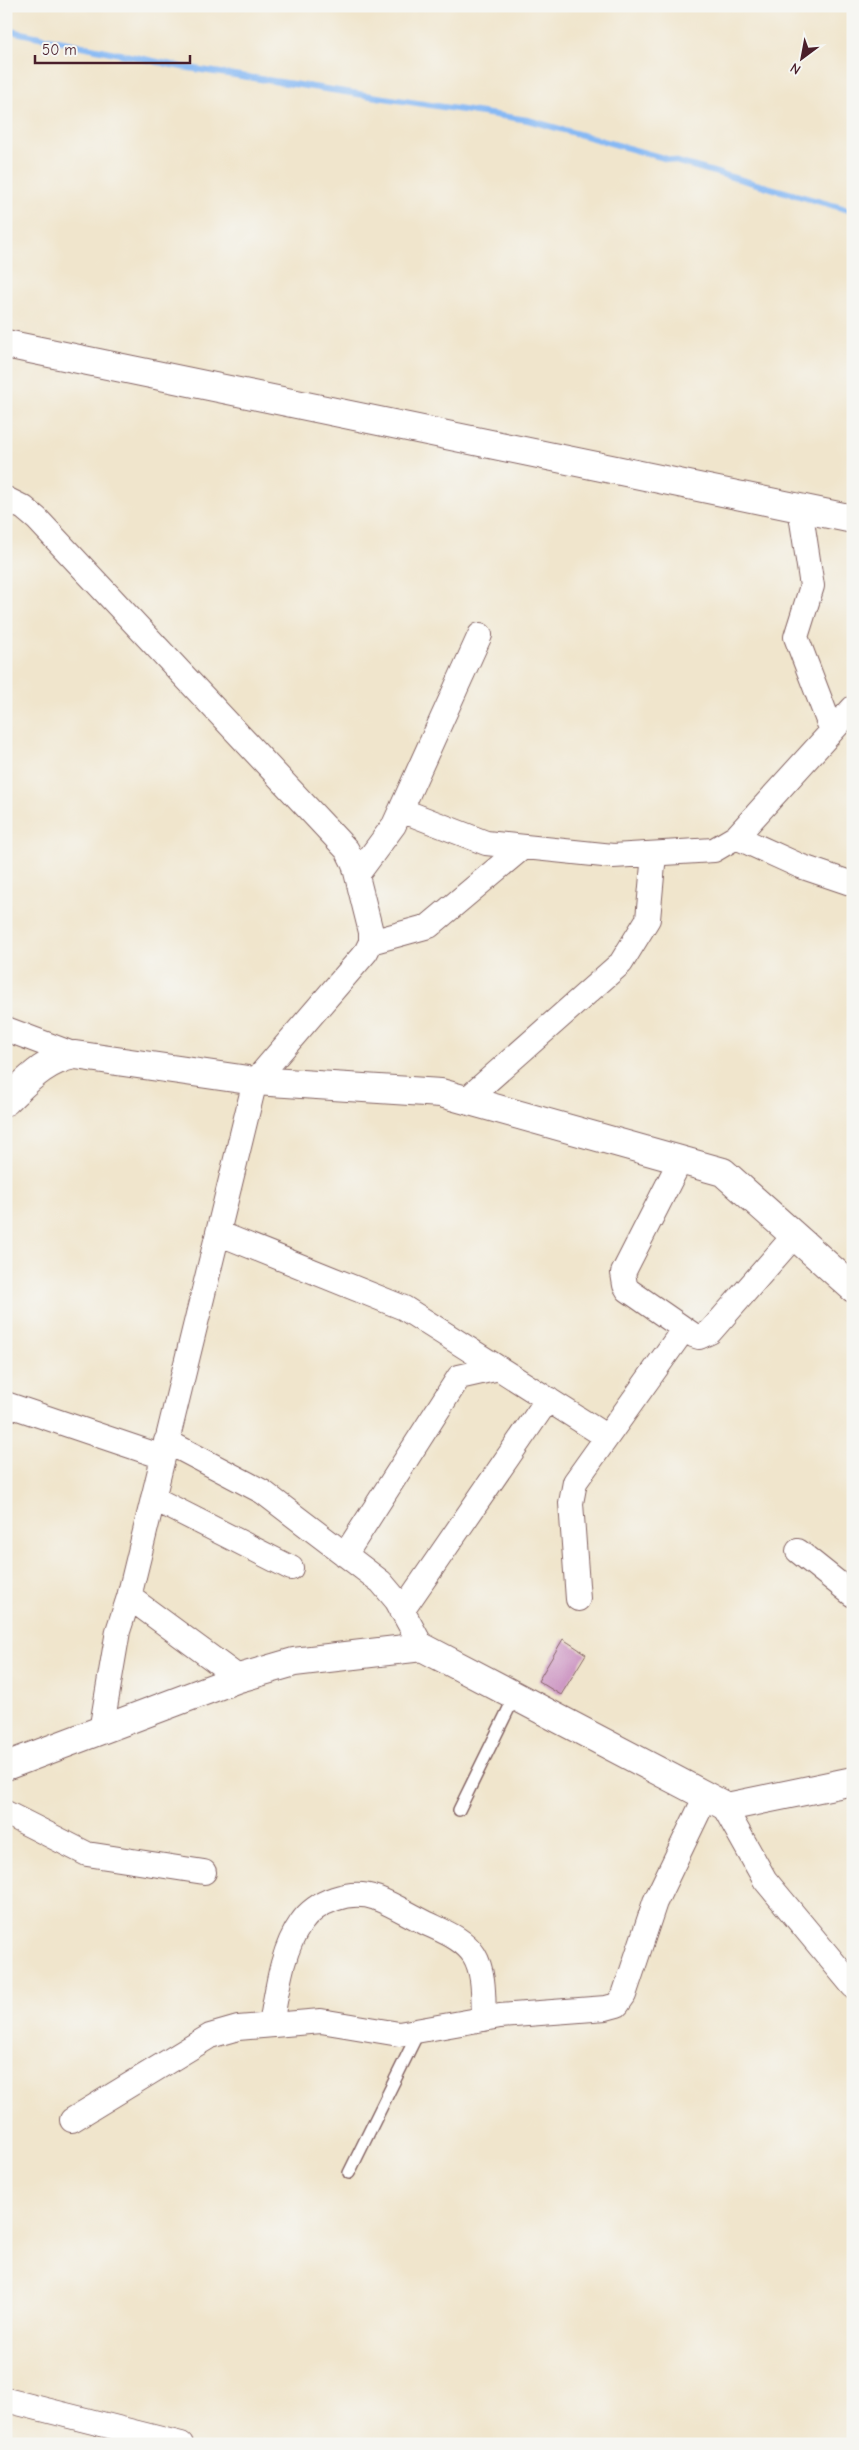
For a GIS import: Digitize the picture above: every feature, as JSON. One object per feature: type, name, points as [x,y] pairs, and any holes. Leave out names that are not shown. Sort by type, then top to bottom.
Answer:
[{"type":"street","points":[[6,344],[853,519]]},
{"type":"street","points":[[6,499],[24,508],[37,519],[351,856],[371,932],[371,942],[366,952],[255,1081],[129,1597],[118,1631],[101,1731]]},
{"type":"street","points":[[800,508],[812,586],[796,637],[832,731]]},
{"type":"street","points":[[357,875],[389,833],[401,810],[480,635]]},
{"type":"street","points":[[401,810],[477,840],[522,847],[613,856],[714,850],[736,837],[853,708]]},
{"type":"street","points":[[736,837],[800,866],[853,884]]},
{"type":"street","points":[[371,942],[429,926],[522,847]]},
{"type":"street","points":[[466,1100],[620,963],[648,919],[654,854]]},
{"type":"street","points":[[6,1029],[75,1055],[255,1081],[441,1093],[723,1172],[853,1288]]},
{"type":"street","points":[[6,1101],[40,1068],[58,1058],[75,1055]]},
{"type":"street","points":[[680,1161],[623,1273],[623,1279],[628,1290],[684,1329],[699,1337],[710,1332],[794,1236]]},
{"type":"street","points":[[218,1233],[404,1308],[607,1437]]},
{"type":"street","points":[[578,1599],[572,1492],[575,1482],[684,1329]]},
{"type":"street","points":[[345,1555],[459,1377],[499,1368]]},
{"type":"street","points":[[402,1611],[548,1399]]},
{"type":"street","points":[[6,1404],[164,1449],[263,1492],[381,1582],[402,1611],[422,1647],[728,1807],[853,1781]]},
{"type":"street","points":[[153,1498],[291,1568]]},
{"type":"street","points":[[798,1551],[853,1595]]},
{"type":"street","points":[[129,1597],[239,1678]]},
{"type":"street","points":[[6,1766],[239,1678],[294,1662],[422,1647]]},
{"type":"street","points":[[715,1800],[765,1880],[853,1986]]},
{"type":"street","points":[[72,2120],[210,2036],[232,2029],[321,2020],[400,2034],[484,2019],[606,2008],[617,2005],[624,1995],[656,1902],[715,1800]]},
{"type":"street","points":[[6,1813],[87,1854],[204,1872]]},
{"type":"street","points":[[271,2025],[280,1977],[290,1944],[301,1922],[317,1907],[342,1896],[375,1898],[458,1939],[474,1955],[480,1970],[484,2019]]},
{"type":"street","points":[[6,2400],[182,2444]]},
{"type":"lane","points":[[459,1810],[515,1696]]},
{"type":"lane","points":[[349,2173],[418,2031]]},
{"type":"building","points":[[563,1639],[586,1654],[561,1695],[538,1681]]},
{"type":"waterway","points":[[6,30],[182,67],[528,120],[853,211]]}]
